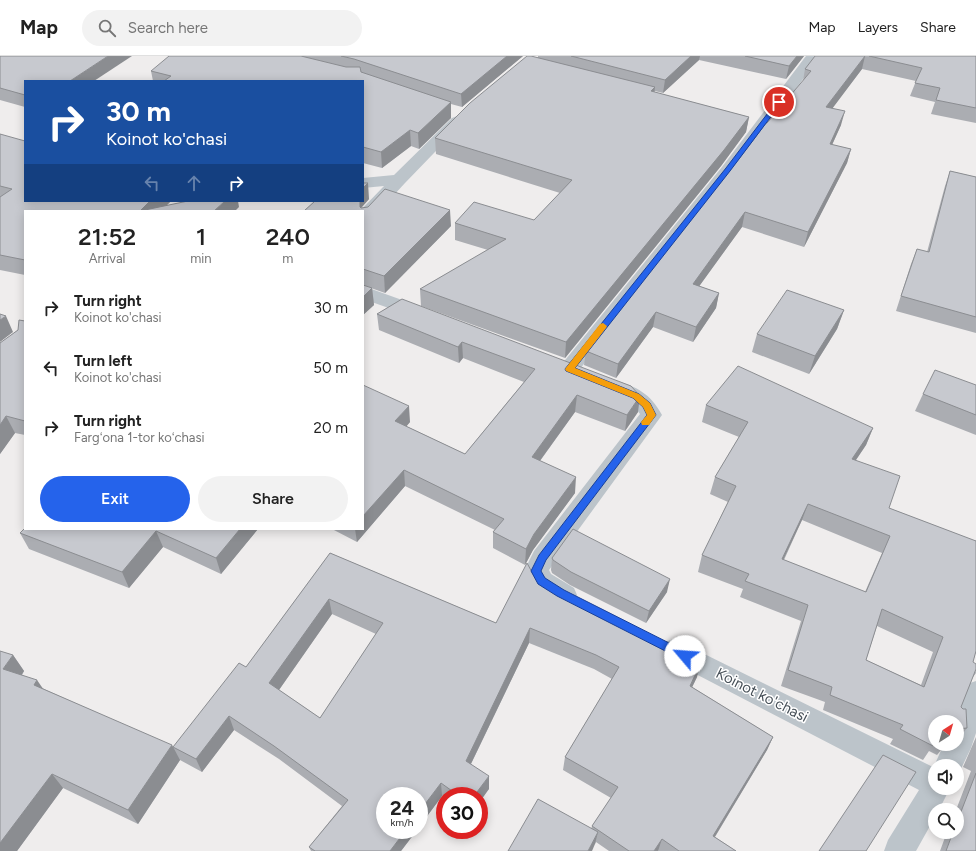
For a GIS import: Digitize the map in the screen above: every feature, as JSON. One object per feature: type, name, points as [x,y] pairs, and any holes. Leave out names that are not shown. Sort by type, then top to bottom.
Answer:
[{"type":"street","points":[[585,375],[728,170],[754,123],[813,56]]},
{"type":"street","points":[[364,217],[461,111]]},
{"type":"street","points":[[364,183],[399,179]]},
{"type":"street","points":[[364,292],[444,322]]},
{"type":"street","points":[[547,360],[636,396],[647,405],[651,415],[543,558],[536,571],[542,581],[582,604]]},
{"type":"street","name":"Koinot ko'chasi","points":[[652,639],[928,779]]},
{"type":"street","points":[[952,759],[957,748],[976,693]]},
{"type":"street","points":[[899,851],[932,795]]},
{"type":"building","points":[[0,56],[108,56],[72,80],[24,80],[24,95],[0,88]]},
{"type":"building","points":[[169,56],[301,56],[346,67],[360,67],[361,72],[451,102],[418,133],[410,130],[381,152],[364,147],[364,80],[165,80],[171,76],[151,71]]},
{"type":"building","points":[[341,56],[507,56],[461,94]]},
{"type":"building","points":[[527,56],[655,87],[651,91],[749,117],[724,150],[566,342],[420,289],[506,239],[455,223],[474,202],[534,220],[572,180],[435,138],[470,103]]},
{"type":"building","points":[[571,56],[691,56],[665,80]]},
{"type":"building","points":[[745,56],[797,56],[789,66]]},
{"type":"building","points":[[815,56],[865,56],[826,107],[845,111],[830,144],[851,149],[808,232],[745,212],[693,284],[719,293],[696,327],[656,312],[618,364],[586,351],[766,123],[811,71],[805,69]]},
{"type":"building","points":[[869,56],[976,56],[976,108],[936,100],[940,88],[915,83],[922,68]]},
{"type":"building","points":[[0,134],[24,141],[24,202],[149,202],[141,210],[24,210],[24,260],[0,255],[0,197],[12,189],[0,186]]},
{"type":"building","points":[[950,171],[976,177],[976,317],[901,296],[917,249],[929,252]]},
{"type":"building","points":[[385,189],[450,210],[384,276],[364,269],[364,210],[305,210],[314,202],[360,202],[361,208],[368,207]]},
{"type":"building","points":[[183,202],[224,202],[215,210],[145,210]]},
{"type":"building","points":[[364,285],[372,288],[364,296]]},
{"type":"building","points":[[787,290],[844,310],[815,356],[757,334]]},
{"type":"building","points":[[402,299],[631,386],[640,396],[627,415],[577,395],[532,457],[576,477],[534,534],[526,549],[493,532],[504,519],[404,470],[364,515],[364,385],[409,406],[395,421],[465,454],[535,369],[462,342],[458,347],[377,314]]},
{"type":"building","points":[[0,314],[6,316],[0,320]]},
{"type":"building","points":[[19,320],[24,321],[24,421],[6,416],[0,425],[0,343],[18,330]]},
{"type":"building","points":[[738,366],[873,428],[852,459],[900,476],[889,508],[976,541],[976,651],[973,662],[976,664],[976,669],[961,707],[966,709],[967,728],[964,728],[964,715],[928,715],[928,743],[900,729],[903,725],[830,695],[832,687],[788,670],[808,605],[745,581],[749,574],[702,555],[736,486],[715,477],[748,422],[706,405]],"holes":[[[808,504],[890,536],[866,592],[782,559]],[[882,609],[943,637],[924,687],[866,660]]]},
{"type":"building","points":[[935,370],[976,385],[976,415],[923,394]]},
{"type":"building","points":[[24,529],[239,530],[216,558],[156,531],[122,572],[20,533]]},
{"type":"building","points":[[573,529],[670,579],[649,611],[571,572],[553,560],[552,558]]},
{"type":"building","points":[[330,553],[496,623],[527,563],[533,574],[551,586],[701,662],[690,686],[773,737],[713,836],[736,851],[679,851],[662,839],[654,851],[629,851],[592,826],[618,787],[565,757],[619,667],[596,655],[530,628],[466,761],[489,776],[481,787],[447,787],[441,783],[438,787],[436,787],[436,790],[428,800],[428,787],[376,787],[376,839],[399,839],[390,851],[315,851],[309,847],[348,800],[274,746],[229,716],[196,759],[173,747],[239,663],[246,667]],"holes":[[[329,599],[383,623],[320,718],[269,683]]]},
{"type":"building","points":[[0,651],[13,655],[3,669],[37,680],[34,685],[172,745],[128,810],[52,774],[0,843]]},
{"type":"building","points":[[883,755],[916,772],[866,851],[819,851]]},
{"type":"building","points":[[976,773],[976,851],[946,851],[950,839],[964,839],[964,804]]},
{"type":"building","points":[[538,799],[598,832],[588,851],[508,851]]},
{"type":"slow traffic","points":[[603,326],[569,369],[636,396],[647,405],[651,415],[646,422]]},
{"type":"route","points":[[685,656],[560,593],[542,581],[536,571],[543,558],[651,415],[647,405],[636,396],[569,369],[728,170],[779,102]]}]
